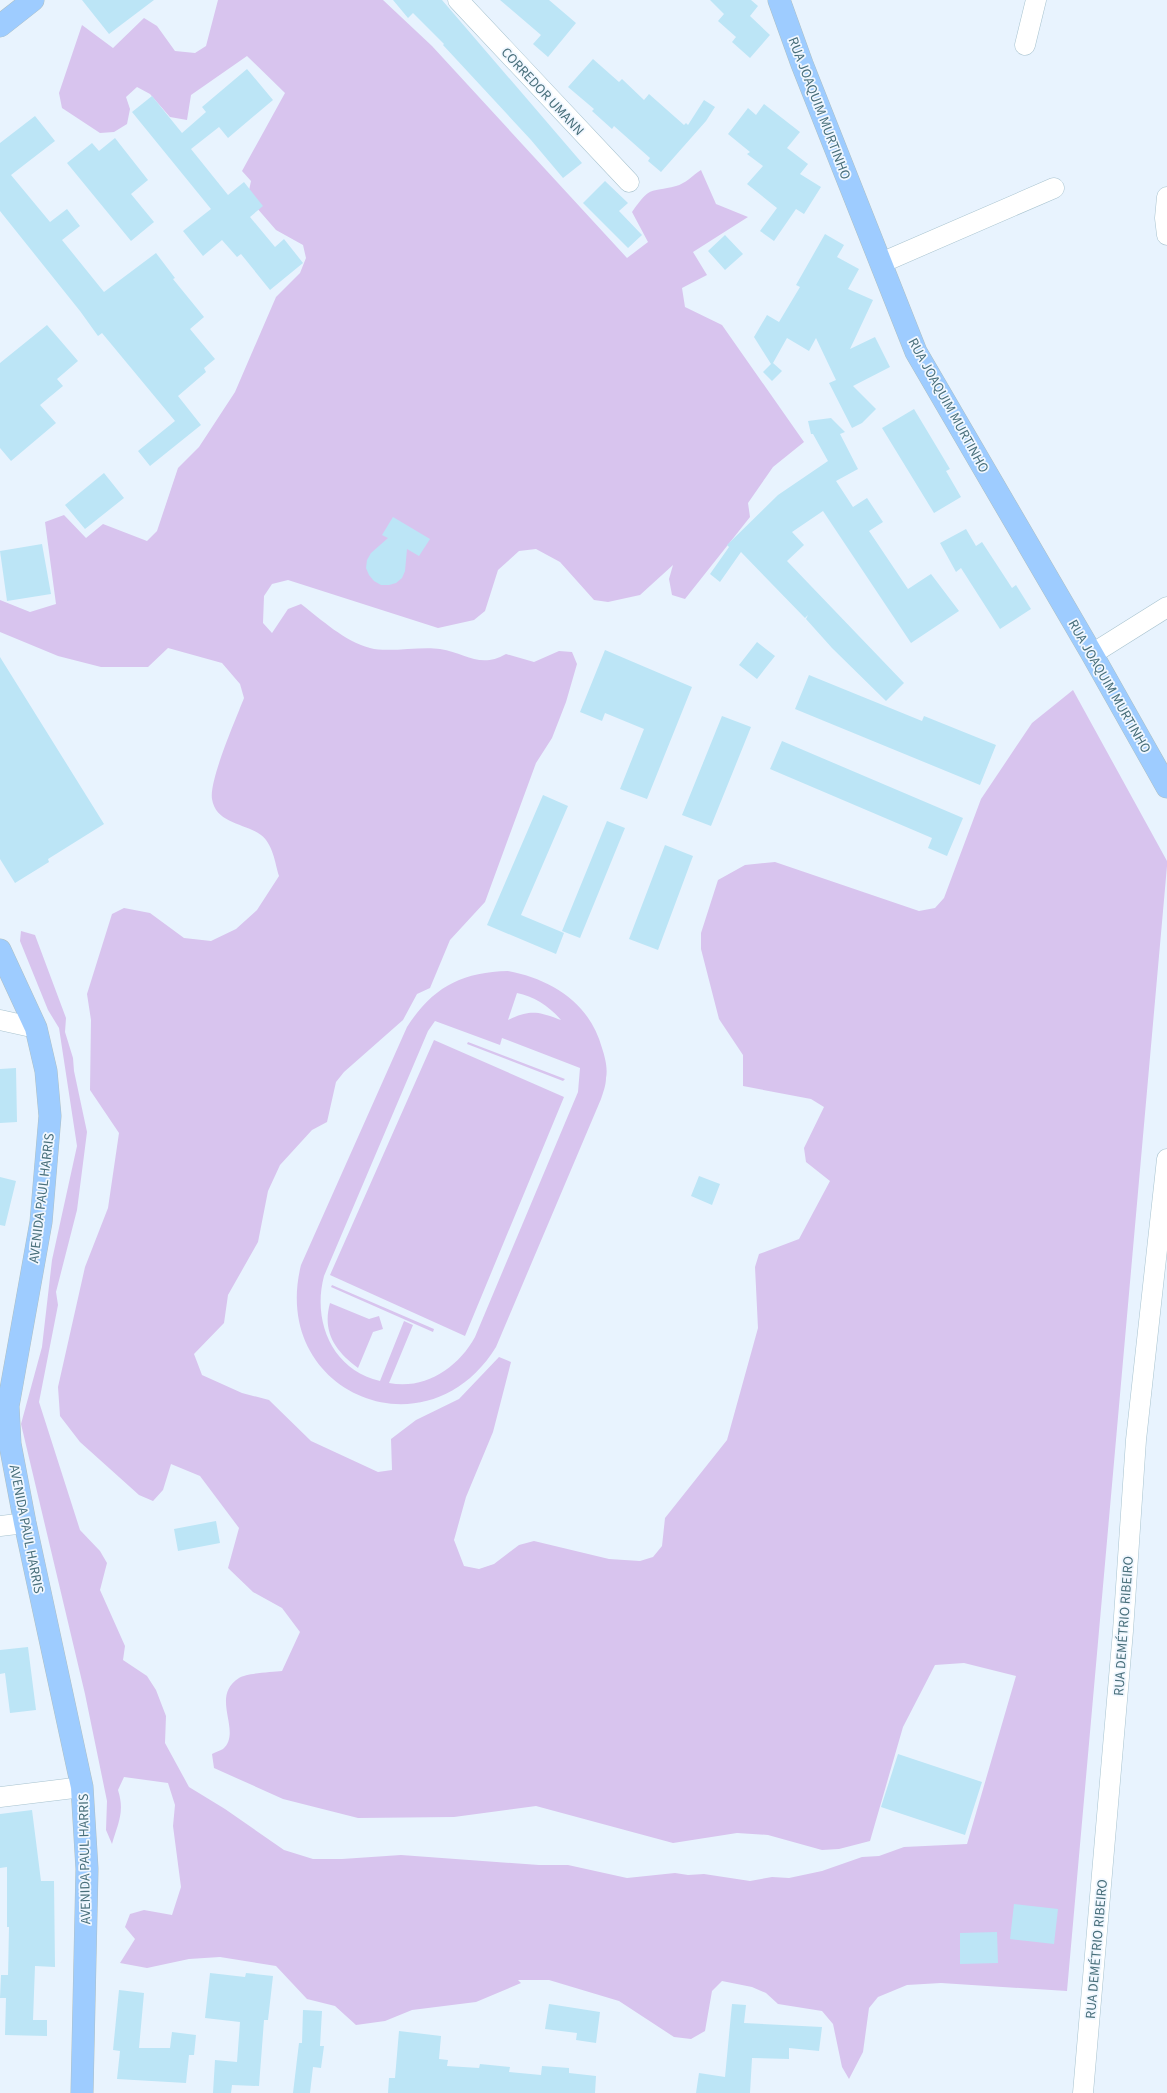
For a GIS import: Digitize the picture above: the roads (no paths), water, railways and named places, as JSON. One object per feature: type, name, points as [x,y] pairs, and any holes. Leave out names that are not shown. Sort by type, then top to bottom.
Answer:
[{"type":"main road","points":[[0,26],[33,0]]},
{"type":"main road","name":"RUA JOAQUIM MURTINHO","points":[[779,0],[802,64],[916,352],[1092,654],[1167,787]]},
{"type":"main road","name":"AVENIDA PAUL HARRIS","points":[[0,950],[36,1028],[46,1071],[50,1116],[41,1222],[8,1406],[10,1444],[25,1523],[82,1787],[87,1870],[82,2093]]},
{"type":"street","name":"CORREDOR UMANN","points":[[458,0],[628,182]]},
{"type":"street","points":[[1025,45],[1036,0]]},
{"type":"street","points":[[881,263],[1054,188]]},
{"type":"street","points":[[1167,197],[1165,218],[1167,235]]},
{"type":"street","points":[[1092,654],[1167,607]]},
{"type":"street","points":[[0,1020],[36,1028]]},
{"type":"street","name":"RUA DEMÉTRIO RIBEIRO","points":[[1084,2093],[1123,1631],[1136,1440],[1167,1159]]},
{"type":"street","points":[[0,1526],[25,1523]]},
{"type":"street","points":[[0,1797],[82,1787]]}]
